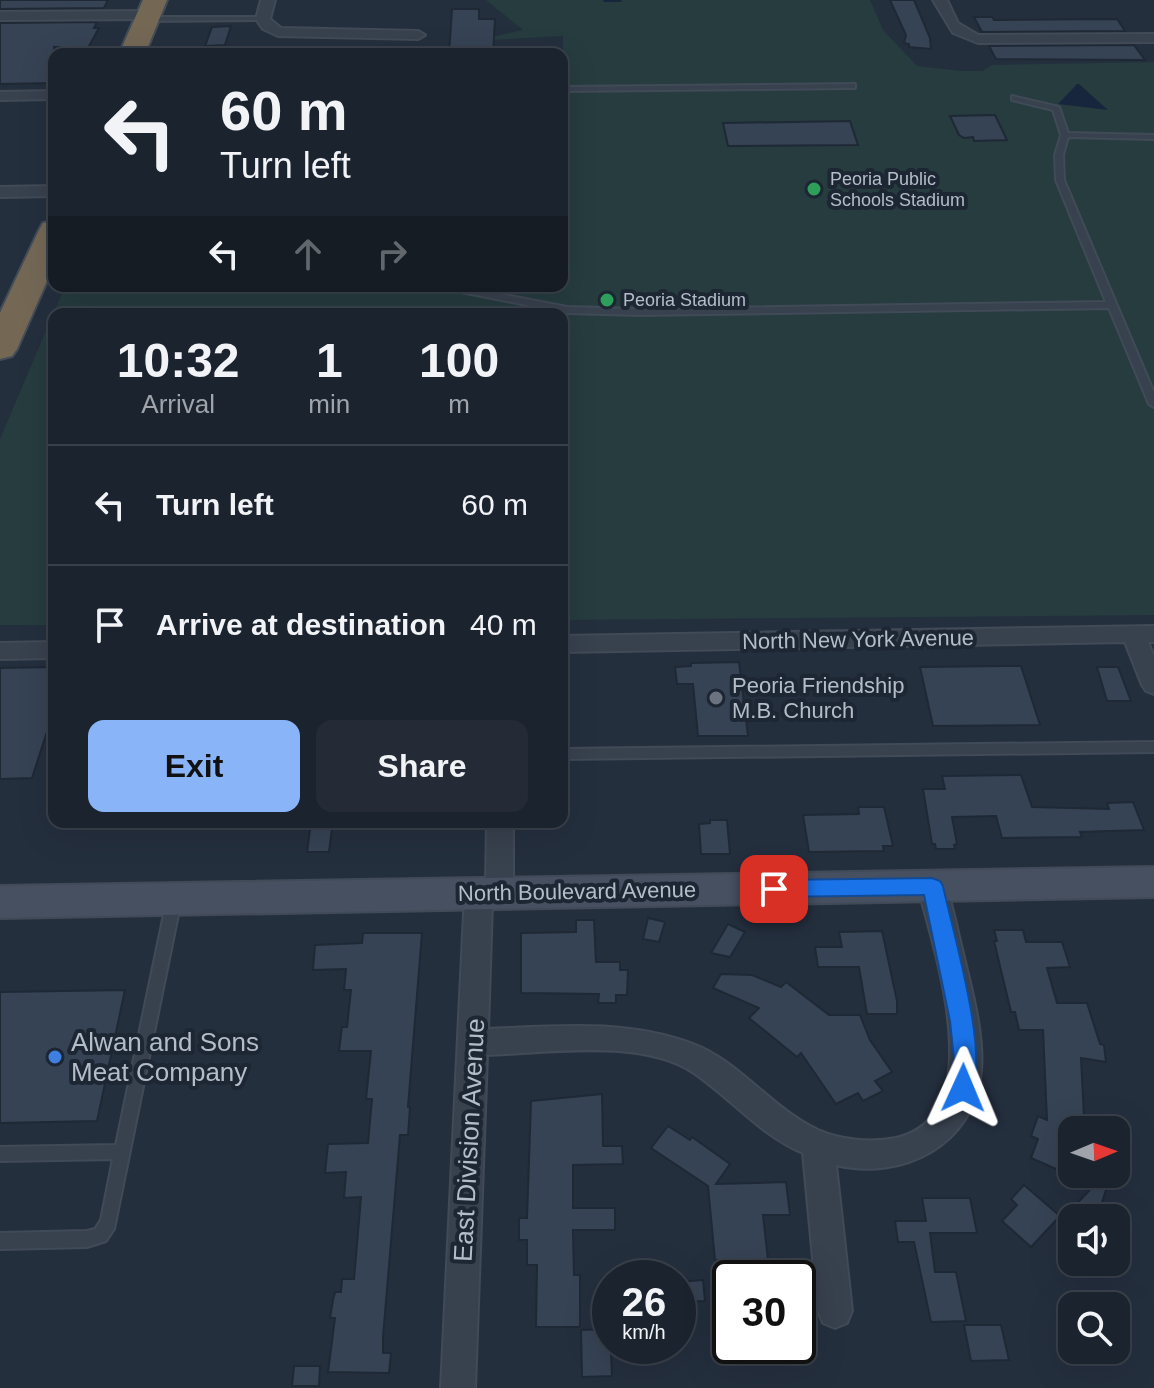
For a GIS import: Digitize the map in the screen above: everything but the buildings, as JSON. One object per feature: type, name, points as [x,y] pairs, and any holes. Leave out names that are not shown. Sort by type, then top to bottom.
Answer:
[{"type":"highway","points":[[135,48],[151,11]]},
{"type":"highway","points":[[0,349],[48,243]]},
{"type":"street","points":[[268,0],[263,19],[278,32],[418,35]]},
{"type":"street","points":[[940,0],[954,30],[961,36],[978,39],[1154,38]]},
{"type":"street","points":[[0,16],[151,11]]},
{"type":"street","points":[[0,96],[48,95]]},
{"type":"street","points":[[0,192],[48,191]]},
{"type":"street","points":[[1144,634],[1154,685]]},
{"type":"street","name":"North New York Avenue","points":[[568,644],[1144,634]]},
{"type":"street","points":[[0,651],[48,650]]},
{"type":"street","name":"East Division Avenue","points":[[458,1388],[474,1042],[489,893],[499,828]]},
{"type":"street","name":"North Boulevard Avenue","points":[[0,902],[1154,882]]},
{"type":"street","points":[[474,1042],[629,1039],[689,1055],[712,1069],[777,1123],[818,1145],[861,1155],[898,1152],[916,1146],[932,1136],[957,1103],[965,1078],[963,1034],[932,886]]},
{"type":"street","points":[[818,1145],[835,1311]]},
{"type":"lane","points":[[151,11],[263,19]]},
{"type":"lane","points":[[568,89],[852,86]]},
{"type":"lane","points":[[1015,98],[1056,109],[1065,135],[1059,155],[1060,180],[1154,404]]},
{"type":"lane","points":[[1065,135],[1154,137]]},
{"type":"lane","points":[[476,292],[557,308]]},
{"type":"lane","points":[[568,310],[640,312],[1112,305]]},
{"type":"lane","points":[[568,754],[1154,747]]},
{"type":"lane","points":[[0,1241],[87,1239],[100,1235],[108,1223],[174,899]]},
{"type":"lane","points":[[0,1154],[122,1152]]},
{"type":"green space","name":"Peoria Stadium","points":[[486,0],[870,0],[883,30],[917,66],[982,71],[992,65],[1154,62],[1154,615],[568,620],[568,308],[56,308],[62,292],[568,292],[568,48],[563,48],[563,36],[474,41],[523,30]]},
{"type":"green space","name":"Peoria Stadium","points":[[48,326],[48,625],[0,625],[0,439]]},
{"type":"water","points":[[1079,84],[1108,110],[1058,104]]},
{"type":"waterway","points":[[605,0],[620,0]]},
{"type":"place","name":"Peoria Public Schools Stadium","points":[[814,189]]},
{"type":"place","name":"Peoria Stadium","points":[[607,300]]},
{"type":"place","name":"Peoria Friendship M.B. Church","points":[[716,698]]},
{"type":"place","name":"Alwan and Sons Meat Company","points":[[55,1057]]},
{"type":"route","points":[[774,889],[932,886],[961,1021],[965,1059],[963,1088]]}]
